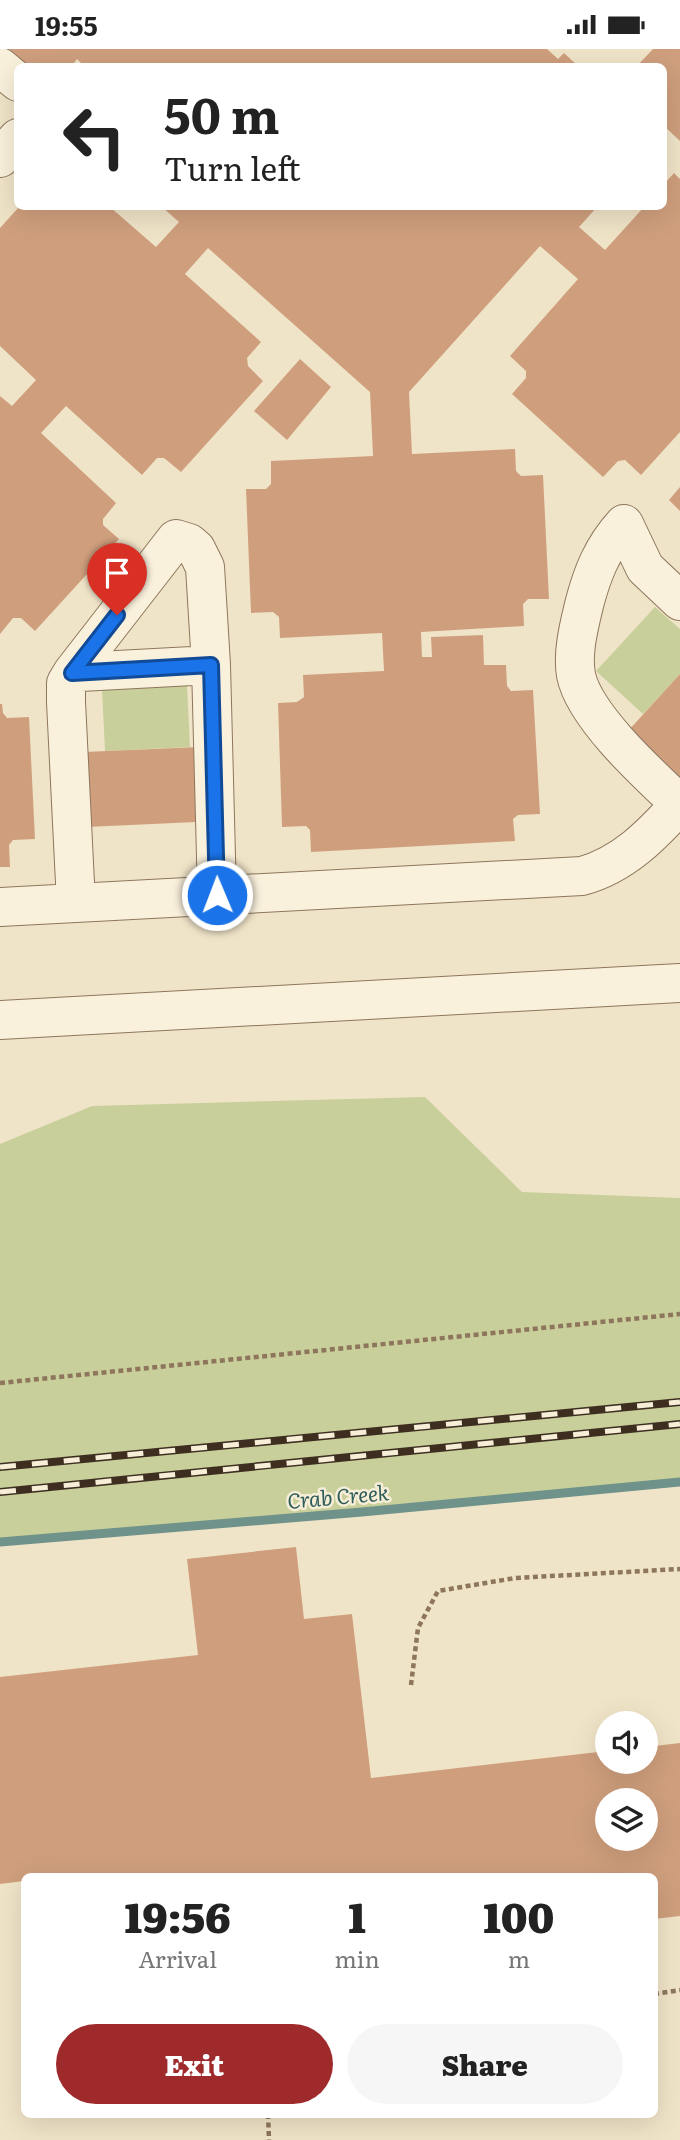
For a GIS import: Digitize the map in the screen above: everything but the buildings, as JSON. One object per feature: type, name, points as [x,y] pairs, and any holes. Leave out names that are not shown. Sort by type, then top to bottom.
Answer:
[{"type":"lane","points":[[0,67],[14,79]]},
{"type":"lane","points":[[0,158],[14,142]]},
{"type":"lane","points":[[0,907],[582,876],[609,867],[656,830],[680,804],[635,761],[598,717],[576,676],[575,662],[583,610],[595,569],[611,538],[624,524],[645,568],[680,601]]},
{"type":"lane","points":[[76,903],[65,686],[72,673],[176,539],[190,543],[205,567],[211,665],[217,895]]},
{"type":"lane","points":[[72,673],[211,665]]},
{"type":"lane","points":[[0,1020],[680,983]]},
{"type":"path","points":[[0,1383],[680,1314]]},
{"type":"path","points":[[411,1685],[418,1628],[438,1591],[515,1578],[680,1570]]},
{"type":"path","points":[[658,1993],[680,1990]]},
{"type":"path","points":[[268,2118],[269,2140]]},
{"type":"green space","points":[[655,607],[680,629],[680,674],[643,714],[596,671]]},
{"type":"green space","points":[[187,686],[190,747],[105,751],[102,689]]},
{"type":"green space","points":[[425,1097],[522,1192],[680,1198],[680,1482],[0,1542],[0,1144],[92,1106]]},
{"type":"waterway","name":"Crab Creek","points":[[0,1542],[680,1482]]},
{"type":"railway","points":[[0,1467],[680,1402]]},
{"type":"railway","points":[[0,1492],[680,1424]]},
{"type":"route","points":[[117,615],[72,673],[211,665],[217,895]]}]
